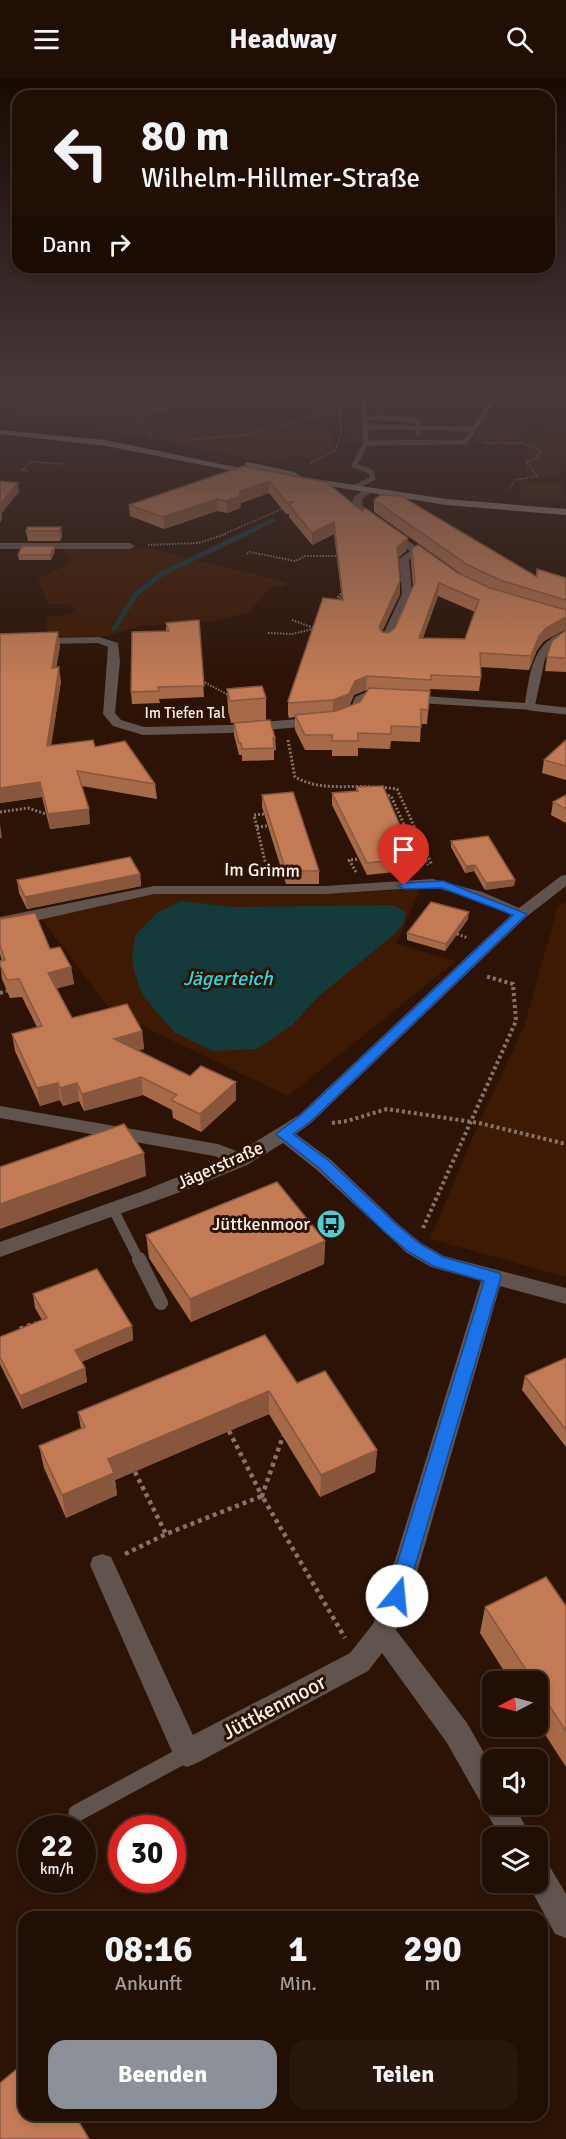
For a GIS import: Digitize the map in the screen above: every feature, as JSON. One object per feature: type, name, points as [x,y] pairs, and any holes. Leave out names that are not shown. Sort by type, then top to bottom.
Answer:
[{"type":"main road","points":[[338,485],[446,502],[566,512]]},
{"type":"street","points":[[368,491],[358,498],[356,504],[359,509],[441,568]]},
{"type":"street","points":[[0,546],[130,546]]},
{"type":"street","points":[[386,640],[406,599],[404,559],[416,551]]},
{"type":"street","points":[[530,707],[539,659],[544,651],[566,634]]},
{"type":"street","name":"Im Tiefen Tal","points":[[0,642],[99,640],[114,645],[109,714],[117,723],[143,731],[328,722],[347,717],[355,712],[359,700],[366,696],[530,707]]},
{"type":"street","name":"Jägerstraße","points":[[0,1250],[240,1160],[283,1134],[305,1119],[521,914],[566,879]]},
{"type":"street","name":"Im Grimm","points":[[0,922],[154,890],[325,890],[443,884],[521,914]]},
{"type":"street","points":[[0,1112],[218,1150],[240,1160]]},
{"type":"street","points":[[283,1134],[324,1165],[414,1248],[438,1262],[566,1296]]},
{"type":"street","name":"Jüttkenmoor","points":[[187,1754],[359,1662],[382,1632],[397,1596],[493,1277]]},
{"type":"street","points":[[102,1565],[187,1754]]},
{"type":"street","points":[[382,1632],[457,1733],[482,1777]]},
{"type":"street","points":[[548,1891],[566,1923]]},
{"type":"lane","points":[[354,488],[359,485]]},
{"type":"lane","points":[[530,707],[566,711]]},
{"type":"lane","points":[[113,1209],[161,1303]]},
{"type":"lane","name":"Jüttkenmoor","points":[[77,1813],[187,1754]]},
{"type":"path","points":[[507,494],[512,485]]},
{"type":"path","points":[[130,546],[198,543],[214,539],[291,504]]},
{"type":"path","points":[[247,554],[250,552],[295,561],[306,556],[336,556]]},
{"type":"path","points":[[340,598],[338,597],[343,591]]},
{"type":"path","points":[[292,620],[315,629]]},
{"type":"path","points":[[268,633],[302,633],[325,629]]},
{"type":"path","points":[[196,683],[204,682],[248,705],[254,727]]},
{"type":"path","points":[[285,725],[295,777],[306,784],[331,789],[362,786],[397,789],[443,884]]},
{"type":"path","points":[[362,786],[365,794]]},
{"type":"path","points":[[382,795],[391,796],[421,861],[426,861],[429,869]]},
{"type":"path","points":[[0,812],[28,808],[46,814]]},
{"type":"path","points":[[264,814],[254,815],[272,889]]},
{"type":"path","points":[[257,827],[268,826]]},
{"type":"path","points":[[457,934],[472,940]]},
{"type":"path","points":[[414,1248],[516,1021],[513,984],[463,969]]},
{"type":"path","points":[[0,993],[8,992]]},
{"type":"path","points":[[305,1119],[344,1123],[387,1108],[479,1123],[566,1144]]},
{"type":"path","points":[[24,1342],[17,1330],[43,1320]]},
{"type":"path","points":[[229,1431],[262,1496],[359,1662]]},
{"type":"path","points":[[102,1565],[166,1534],[262,1496],[283,1436]]},
{"type":"path","points":[[135,1472],[166,1534]]},
{"type":"shaded area","points":[[520,485],[563,485],[566,500],[521,499]]},
{"type":"shaded area","points":[[147,548],[264,576],[288,584],[284,587],[272,586],[247,613],[215,621],[141,626],[107,636],[48,637],[46,617],[70,615],[75,608],[68,604],[48,604],[38,579],[71,563],[63,550]]},
{"type":"shaded area","points":[[420,889],[396,944],[456,961],[288,1096],[111,1011],[41,918],[156,892],[316,894]]},
{"type":"shaded area","points":[[566,901],[566,1277],[430,1239],[479,1123],[524,1027],[558,906]]},
{"type":"water","name":"Jägerteich","points":[[181,901],[235,907],[392,905],[406,912],[404,922],[397,932],[318,997],[292,1025],[257,1049],[213,1051],[174,1032],[143,996],[135,974],[132,957],[136,934],[157,913]]},
{"type":"building","points":[[0,485],[16,485],[0,504]]},
{"type":"building","points":[[187,485],[257,485],[240,491],[240,496],[226,501],[217,499],[163,517],[129,505]]},
{"type":"building","points":[[272,485],[330,485],[362,511],[365,508],[408,538],[397,547],[400,581],[379,627],[382,632],[388,633],[395,628],[415,582],[412,549],[418,545],[458,573],[490,588],[566,610],[566,617],[546,628],[539,636],[531,656],[480,653],[481,677],[431,675],[431,680],[367,676],[355,681],[349,694],[333,700],[289,703],[323,598],[343,600],[334,522],[312,533],[289,505],[293,502],[286,502]],"holes":[[[439,583],[479,600],[465,639],[419,638]]]},
{"type":"building","points":[[380,495],[401,496],[537,577],[537,569],[566,578],[566,600],[500,580],[468,565],[374,500]]},
{"type":"building","points":[[28,527],[61,527],[59,531],[26,531]]},
{"type":"building","points":[[22,546],[55,546],[50,555],[18,555]]},
{"type":"building","points":[[199,620],[204,686],[158,687],[159,691],[131,692],[132,632],[169,631],[166,623]]},
{"type":"building","points":[[566,630],[566,658],[547,657],[552,641]]},
{"type":"building","points":[[58,632],[52,668],[59,667],[47,746],[93,740],[95,747],[125,741],[155,784],[77,771],[89,809],[48,814],[40,782],[0,788],[0,634]]},
{"type":"building","points":[[262,686],[266,698],[230,701],[227,689]]},
{"type":"building","points":[[369,688],[430,691],[428,710],[421,709],[421,727],[391,726],[391,734],[358,733],[358,741],[332,741],[332,735],[305,735],[295,715],[336,711],[360,702]]},
{"type":"building","points":[[270,720],[275,738],[273,738],[274,748],[242,749],[234,723]]},
{"type":"building","points":[[566,740],[566,766],[544,760]]},
{"type":"building","points":[[383,786],[414,858],[367,863],[332,793],[358,791],[356,787]]},
{"type":"building","points":[[293,792],[319,871],[286,871],[262,795]]},
{"type":"building","points":[[566,795],[566,809],[553,802]]},
{"type":"building","points":[[488,836],[515,880],[486,883],[475,865],[466,866],[451,841]]},
{"type":"building","points":[[130,857],[140,874],[25,897],[17,880]]},
{"type":"building","points":[[431,902],[469,912],[446,944],[407,933]]},
{"type":"building","points":[[35,913],[50,949],[60,947],[71,967],[48,973],[72,1018],[127,1004],[142,1031],[114,1039],[190,1076],[201,1066],[236,1082],[200,1114],[171,1100],[177,1095],[141,1077],[82,1094],[77,1083],[60,1088],[58,1083],[37,1088],[12,1034],[42,1026],[19,979],[7,980],[0,965],[0,961],[5,960],[0,945],[0,919]]},
{"type":"building","points":[[124,1124],[144,1153],[0,1204],[0,1167]]},
{"type":"building","points":[[277,1182],[325,1241],[190,1299],[146,1235]]},
{"type":"building","points":[[97,1269],[132,1326],[75,1350],[85,1368],[20,1396],[0,1357],[0,1337],[47,1318],[33,1294]]},
{"type":"building","points":[[265,1335],[297,1383],[325,1371],[377,1450],[321,1475],[269,1391],[108,1459],[114,1473],[62,1495],[39,1446],[85,1427],[78,1412]]},
{"type":"building","points":[[566,1358],[566,1430],[525,1376]]},
{"type":"building","points":[[546,1577],[566,1606],[566,1731],[548,1704],[548,1671],[527,1671],[485,1607]]},
{"type":"building","points":[[18,2068],[18,2121],[78,2121],[89,2139],[0,2139],[0,2083]]},
{"type":"waterway","points":[[242,535],[274,520]]},
{"type":"waterway","points":[[114,629],[136,594],[163,573],[245,534]]},
{"type":"place","name":"Jüttkenmoor","points":[[331,1224]]},
{"type":"route","points":[[397,1596],[493,1277],[438,1262],[414,1248],[324,1165],[283,1134],[305,1119],[521,914],[443,884],[404,886]]}]
